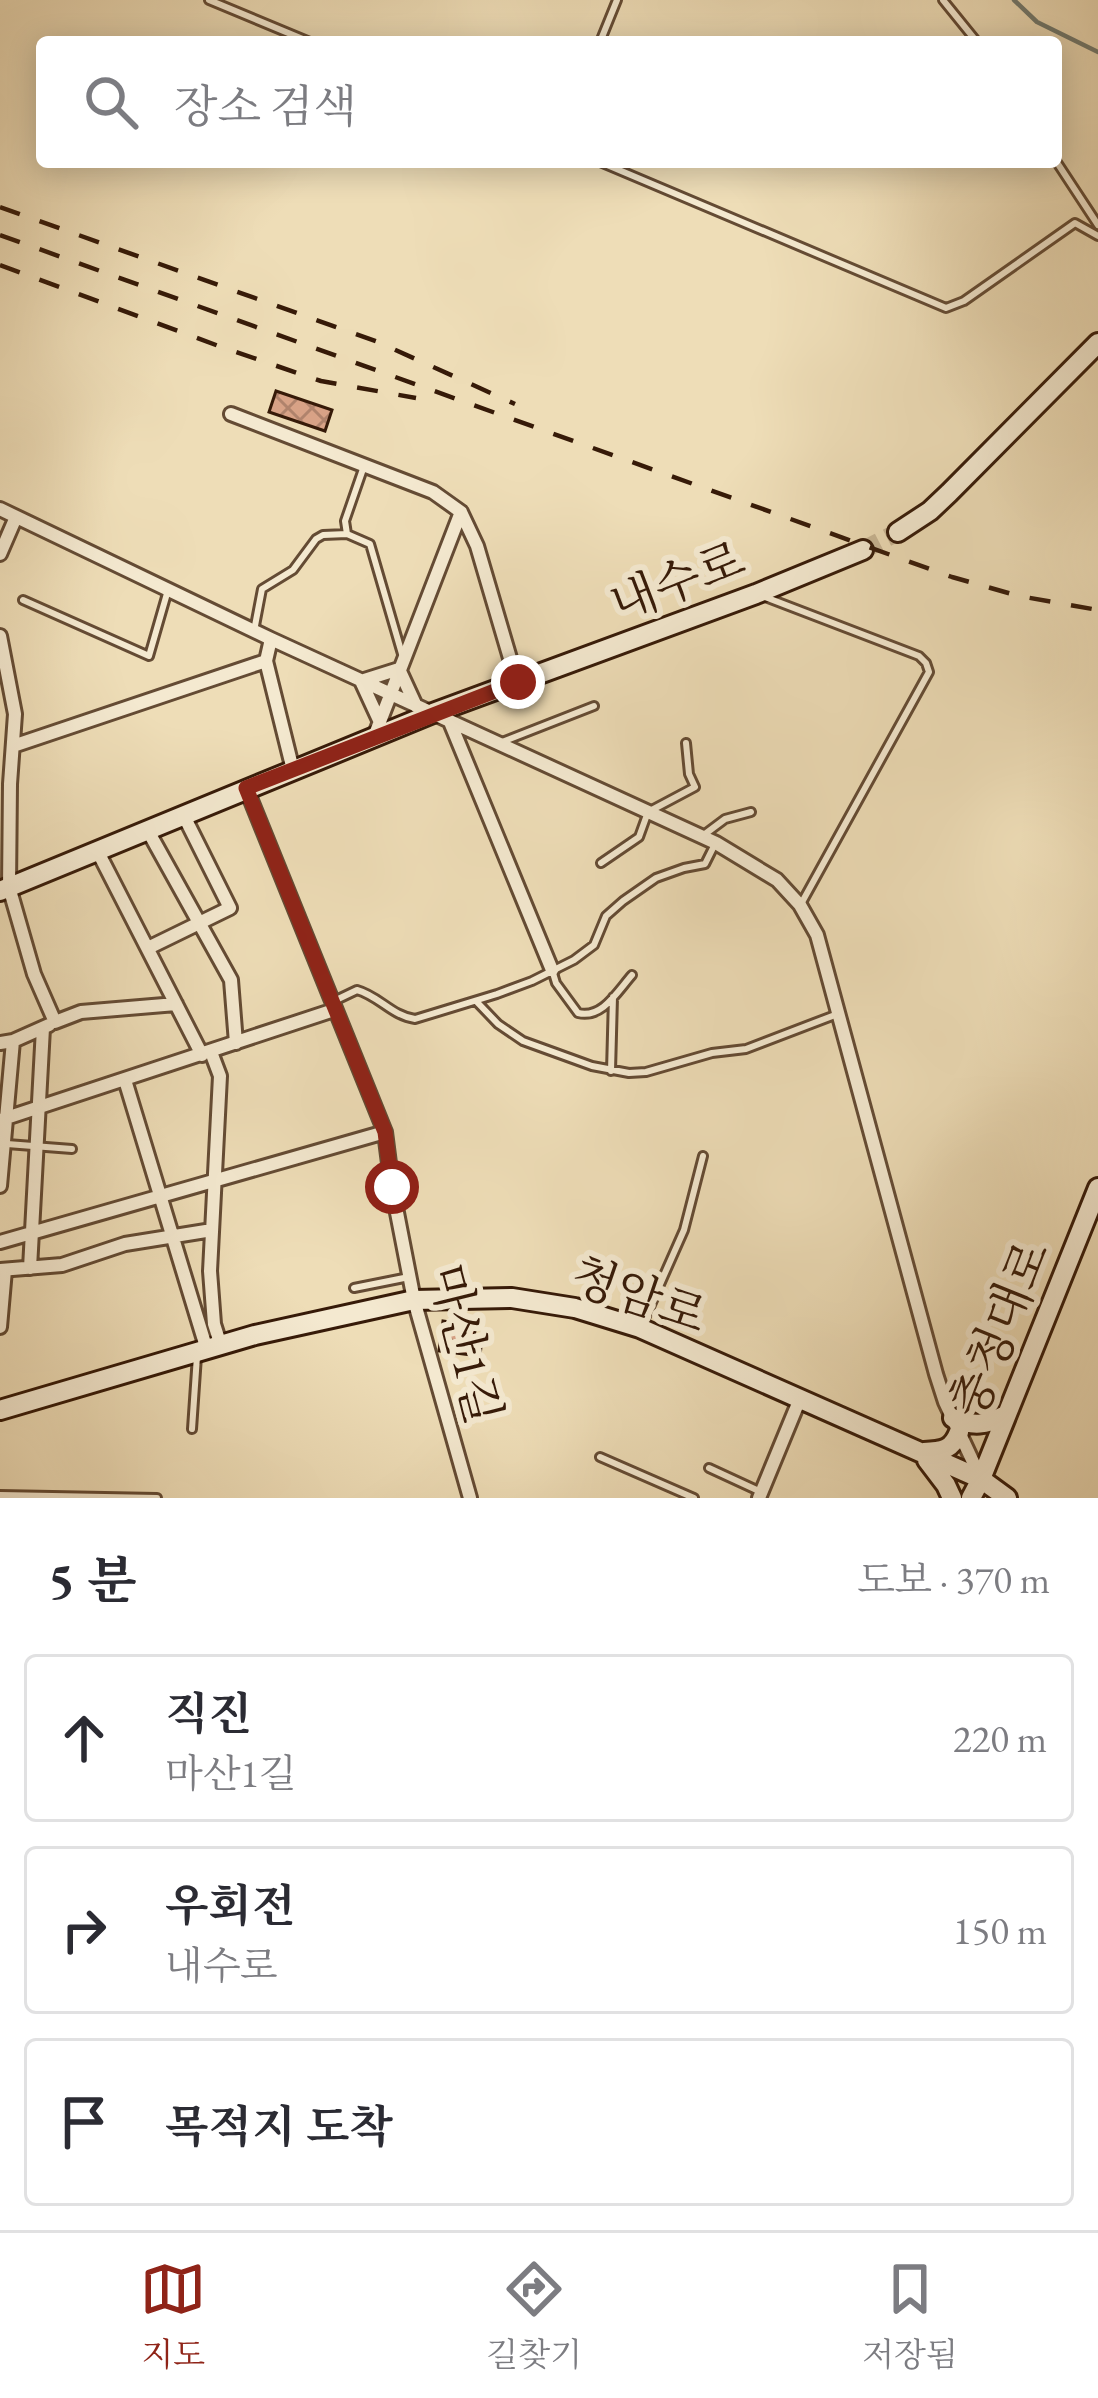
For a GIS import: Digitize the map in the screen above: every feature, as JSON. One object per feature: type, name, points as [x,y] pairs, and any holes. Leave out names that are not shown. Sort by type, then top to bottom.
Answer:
[{"type":"street","points":[[898,532],[930,511],[1098,343]]},
{"type":"street","points":[[231,414],[433,492],[461,512],[477,546],[518,682]]},
{"type":"street","points":[[0,509],[702,836],[777,880],[800,905],[817,935],[936,1374],[984,1487]]},
{"type":"street","points":[[376,729],[461,512]]},
{"type":"street","points":[[0,554],[16,517]]},
{"type":"street","name":"내수로","points":[[5,889],[293,770],[376,729],[433,714],[863,550]]},
{"type":"street","points":[[0,637],[15,714],[5,889],[49,1025],[30,1268]]},
{"type":"street","points":[[271,639],[266,661],[293,770]]},
{"type":"street","points":[[13,746],[266,661]]},
{"type":"street","points":[[361,681],[401,663]]},
{"type":"street","points":[[401,663],[433,714],[552,970]]},
{"type":"street","points":[[361,681],[376,729]]},
{"type":"street","name":"마산1길","points":[[246,788],[385,1132],[414,1300],[470,1498]]},
{"type":"street","points":[[148,949],[230,908],[183,814]]},
{"type":"street","points":[[147,829],[231,980],[236,1043]]},
{"type":"street","points":[[97,850],[176,1004],[220,1076],[209,1271],[214,1324],[208,1349]]},
{"type":"street","points":[[0,1186],[7,1042],[95,1010],[176,1004]]},
{"type":"street","points":[[3,1119],[207,1054],[333,1006]]},
{"type":"street","points":[[125,1080],[208,1349]]},
{"type":"street","points":[[0,1242],[385,1132]]},
{"type":"street","name":"충청대로","points":[[984,1487],[1006,1414],[1098,1188]]},
{"type":"street","name":"충청대로","points":[[971,1498],[984,1487],[1098,1221]]},
{"type":"street","points":[[0,1327],[2,1270],[62,1265],[152,1238],[212,1229]]},
{"type":"street","name":"청암로","points":[[0,1410],[255,1335],[414,1300],[544,1301],[640,1328],[920,1452],[1006,1498]]},
{"type":"street","points":[[760,1495],[800,1401]]},
{"type":"street","points":[[956,1425],[979,1425],[1006,1414]]},
{"type":"street","points":[[920,1452],[947,1450],[954,1443],[956,1425]]},
{"type":"street","points":[[920,1452],[952,1498]]},
{"type":"lane","points":[[209,0],[296,36]]},
{"type":"lane","points":[[602,36],[617,0]]},
{"type":"lane","points":[[944,0],[972,36]]},
{"type":"lane","points":[[613,168],[946,308],[964,301],[1075,223],[1098,236]]},
{"type":"lane","points":[[1061,168],[1098,225]]},
{"type":"lane","points":[[346,534],[345,521],[365,464]]},
{"type":"lane","points":[[254,631],[259,597],[267,584],[293,570],[316,539],[346,534],[370,544],[401,663]]},
{"type":"lane","points":[[23,600],[149,656],[168,590]]},
{"type":"lane","points":[[757,594],[919,656],[929,672],[800,905]]},
{"type":"lane","points":[[499,743],[594,706]]},
{"type":"lane","points":[[601,863],[639,837],[647,812],[695,787],[686,743]]},
{"type":"lane","points":[[702,836],[725,819],[751,812]]},
{"type":"lane","points":[[333,1006],[357,990],[403,1017],[416,1019],[532,981],[588,952],[606,916],[623,901],[656,878],[705,864],[716,843]]},
{"type":"lane","points":[[552,970],[578,1013],[588,1016],[632,975]]},
{"type":"lane","points":[[611,1071],[613,996]]},
{"type":"lane","points":[[476,1001],[523,1041],[611,1071],[646,1072],[712,1053],[746,1049],[838,1013]]},
{"type":"lane","points":[[4,1144],[72,1149]]},
{"type":"lane","points":[[640,1328],[684,1230],[703,1156]]},
{"type":"lane","points":[[354,1288],[411,1277]]},
{"type":"lane","points":[[192,1429],[208,1349]]},
{"type":"lane","points":[[600,1457],[694,1498]]},
{"type":"lane","points":[[709,1468],[760,1495]]},
{"type":"lane","points":[[0,1496],[157,1498]]},
{"type":"building","points":[[276,391],[332,410],[325,431],[269,412]]},
{"type":"building","points":[[443,1321],[476,1326],[474,1336],[482,1337],[480,1356],[439,1351]]},
{"type":"waterway","points":[[1014,0],[1037,22],[1098,52]]},
{"type":"tunnel","points":[[863,550],[898,532]]},
{"type":"railway","points":[[0,207],[378,342],[515,404]]},
{"type":"railway","points":[[0,235],[952,577],[1019,596],[1098,610]]},
{"type":"railway","points":[[0,265],[321,381],[416,398]]},
{"type":"route","points":[[392,1187],[385,1132],[246,788],[518,682]]}]
